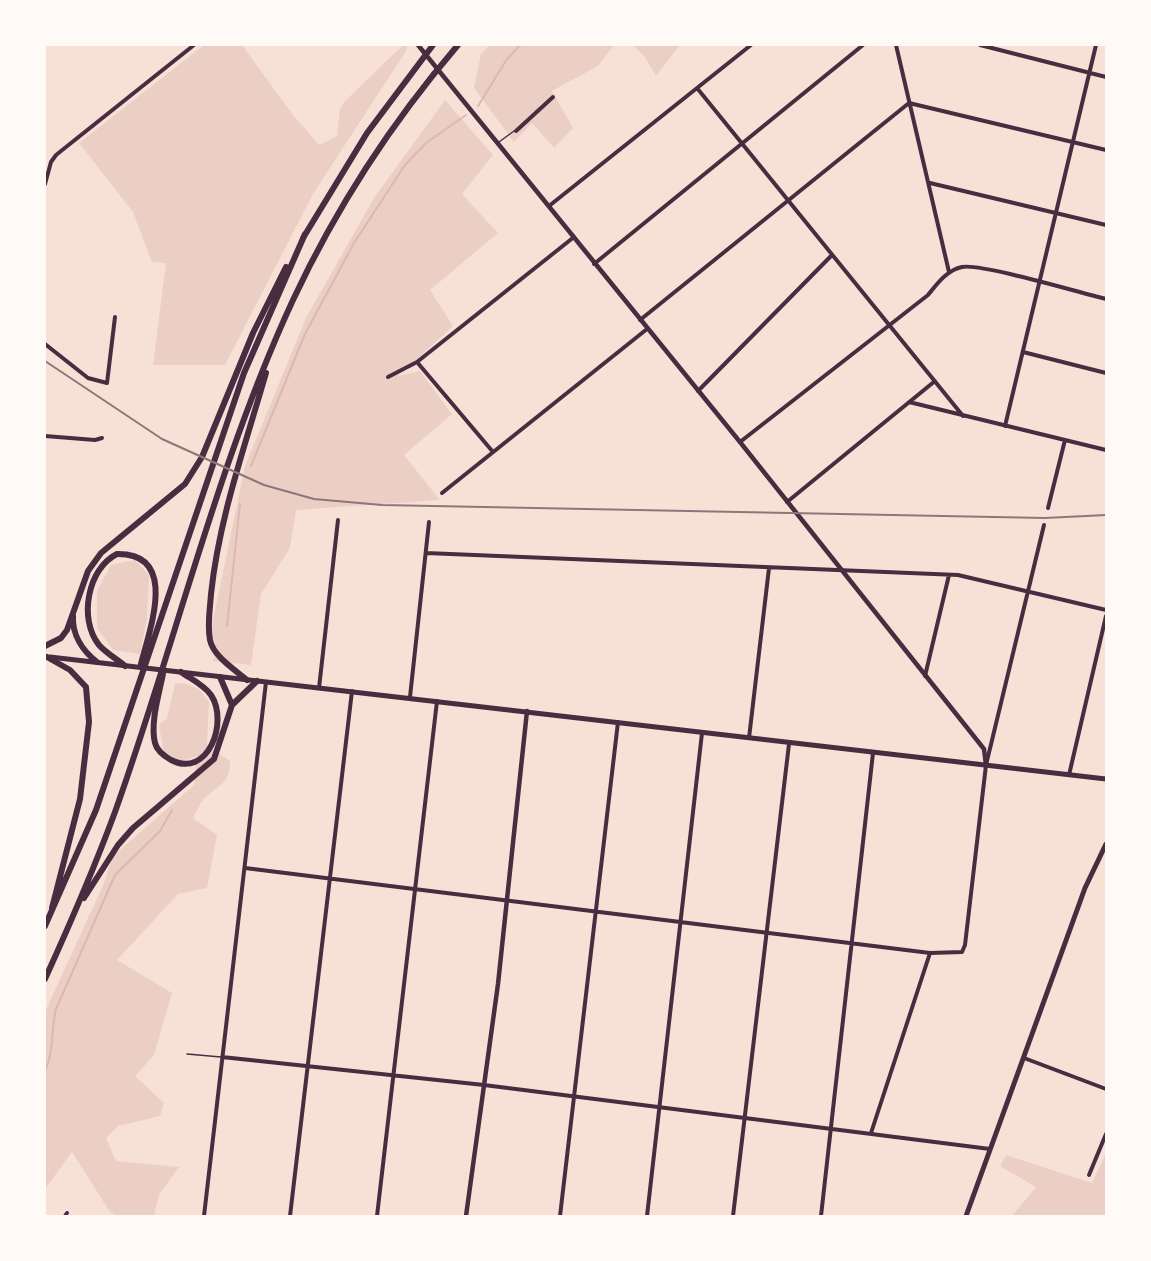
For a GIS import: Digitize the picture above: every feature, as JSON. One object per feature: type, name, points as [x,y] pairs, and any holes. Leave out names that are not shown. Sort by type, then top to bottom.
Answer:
[{"type":"highway","points":[[45,646],[61,638],[88,571],[100,553],[177,491],[191,475],[202,457],[272,291],[367,133],[433,45]]},
{"type":"highway","points":[[45,979],[75,912],[115,811],[249,406],[275,340],[311,264],[350,195],[411,104],[458,45]]},
{"type":"highway","points":[[45,926],[96,810],[244,373],[305,234]]},
{"type":"highway","points":[[247,680],[225,661],[210,642],[209,619],[214,564],[223,521],[275,340]]},
{"type":"highway","points":[[125,666],[100,646],[92,634],[88,614],[99,567],[117,554],[128,554],[147,562],[153,568],[156,586],[151,625],[130,709]]},
{"type":"highway","points":[[75,607],[73,621],[78,638],[84,652],[97,662]]},
{"type":"highway","points":[[169,645],[159,694],[155,742],[165,757],[184,765],[195,762],[207,753],[218,725],[216,706],[210,692],[181,672]]},
{"type":"highway","points":[[46,657],[70,670],[86,687],[89,722],[80,799],[51,915]]},
{"type":"highway","points":[[220,676],[232,705]]},
{"type":"highway","points":[[75,912],[118,845],[133,828],[214,759],[232,705],[257,681]]},
{"type":"main road","points":[[46,657],[410,697],[789,744],[1106,779]]},
{"type":"main road","points":[[966,1216],[1085,888],[1106,844]]},
{"type":"street","points":[[45,184],[51,162],[56,155],[194,45]]},
{"type":"street","points":[[418,45],[740,442],[984,749],[986,765]]},
{"type":"street","points":[[549,206],[751,45]]},
{"type":"street","points":[[594,264],[863,45]]},
{"type":"street","points":[[896,45],[949,272]]},
{"type":"street","points":[[980,45],[1106,77]]},
{"type":"street","points":[[1005,426],[1075,142],[1096,45]]},
{"type":"street","points":[[697,88],[963,416]]},
{"type":"street","points":[[516,131],[553,97]]},
{"type":"street","points":[[909,103],[1106,150]]},
{"type":"street","points":[[640,320],[909,103]]},
{"type":"street","points":[[930,183],[1106,225]]},
{"type":"street","points":[[388,377],[417,362],[574,237]]},
{"type":"street","points":[[697,391],[832,255]]},
{"type":"street","points":[[740,442],[928,295],[949,272],[969,266],[1106,299]]},
{"type":"street","points":[[45,344],[88,378],[107,383],[115,317]]},
{"type":"street","points":[[442,493],[647,329]]},
{"type":"street","points":[[1023,352],[1106,373]]},
{"type":"street","points":[[417,362],[493,452]]},
{"type":"street","points":[[787,502],[935,381]]},
{"type":"street","points":[[909,402],[1106,450]]},
{"type":"street","points":[[45,436],[95,440],[102,438]]},
{"type":"street","points":[[1048,508],[1065,440]]},
{"type":"street","points":[[319,688],[338,520]]},
{"type":"street","points":[[410,697],[429,522]]},
{"type":"street","points":[[245,868],[930,953],[962,952],[965,945],[986,765],[1044,525]]},
{"type":"street","points":[[426,553],[842,572],[949,574],[1106,610]]},
{"type":"street","points":[[749,739],[769,568]]},
{"type":"street","points":[[925,676],[949,574]]},
{"type":"street","points":[[1069,775],[1106,616]]},
{"type":"street","points":[[204,1216],[266,682]]},
{"type":"street","points":[[291,1216],[351,691]]},
{"type":"street","points":[[377,1216],[437,701]]},
{"type":"street","points":[[466,1216],[507,900],[527,711]]},
{"type":"street","points":[[560,1216],[618,722]]},
{"type":"street","points":[[646,1216],[702,733]]},
{"type":"street","points":[[733,1216],[789,744]]},
{"type":"street","points":[[821,1216],[873,753]]},
{"type":"street","points":[[871,1133],[930,953]]},
{"type":"street","points":[[222,1057],[484,1085],[990,1149]]},
{"type":"street","points":[[1023,1058],[1106,1089]]},
{"type":"street","points":[[1089,1175],[1106,1134]]},
{"type":"lane","points":[[498,143],[516,131]]},
{"type":"lane","points":[[187,1053],[222,1057]]},
{"type":"shaded area","points":[[204,45],[242,45],[293,115],[319,145],[337,136],[340,109],[344,102],[403,45],[407,45],[406,51],[313,194],[225,365],[153,365],[166,263],[152,262],[133,212],[79,143]]},
{"type":"shaded area","points":[[490,45],[614,45],[598,66],[552,91],[573,128],[554,148],[532,123],[514,142],[474,88],[481,54]]},
{"type":"shaded area","points":[[633,45],[680,45],[656,76],[645,57]]},
{"type":"shaded area","points":[[445,100],[493,155],[462,194],[498,233],[430,290],[453,326],[398,376],[420,371],[452,414],[404,455],[440,500],[296,510],[290,548],[261,594],[251,665],[212,661],[218,653],[211,630],[245,466],[306,318],[374,198]]},
{"type":"shaded area","points":[[135,560],[149,575],[147,619],[140,654],[113,650],[97,628],[97,591],[111,565]]},
{"type":"shaded area","points":[[184,683],[199,689],[209,702],[207,746],[230,761],[230,769],[222,784],[203,800],[193,818],[217,835],[207,888],[178,894],[117,960],[172,993],[154,1055],[135,1076],[164,1103],[160,1116],[118,1126],[106,1138],[116,1161],[179,1167],[159,1195],[154,1216],[116,1216],[110,1212],[72,1152],[45,1189],[45,1012],[104,883],[113,856],[194,785],[197,756],[181,761],[164,755],[159,725],[167,718],[175,684]]},
{"type":"shaded area","points":[[1106,1153],[1106,1216],[1012,1216],[1036,1187],[1000,1166],[1006,1155],[1092,1183]]},
{"type":"waterway","points":[[478,106],[507,59],[520,45]]},
{"type":"waterway","points":[[251,466],[305,334],[354,243],[405,165],[426,143],[466,115]]},
{"type":"waterway","points":[[227,626],[240,504]]},
{"type":"waterway","points":[[45,1071],[50,1056],[56,1009],[115,875],[160,831],[172,810]]},
{"type":"railway","points":[[45,361],[162,439],[264,485],[314,499],[382,505],[1045,518],[1106,515]]}]
